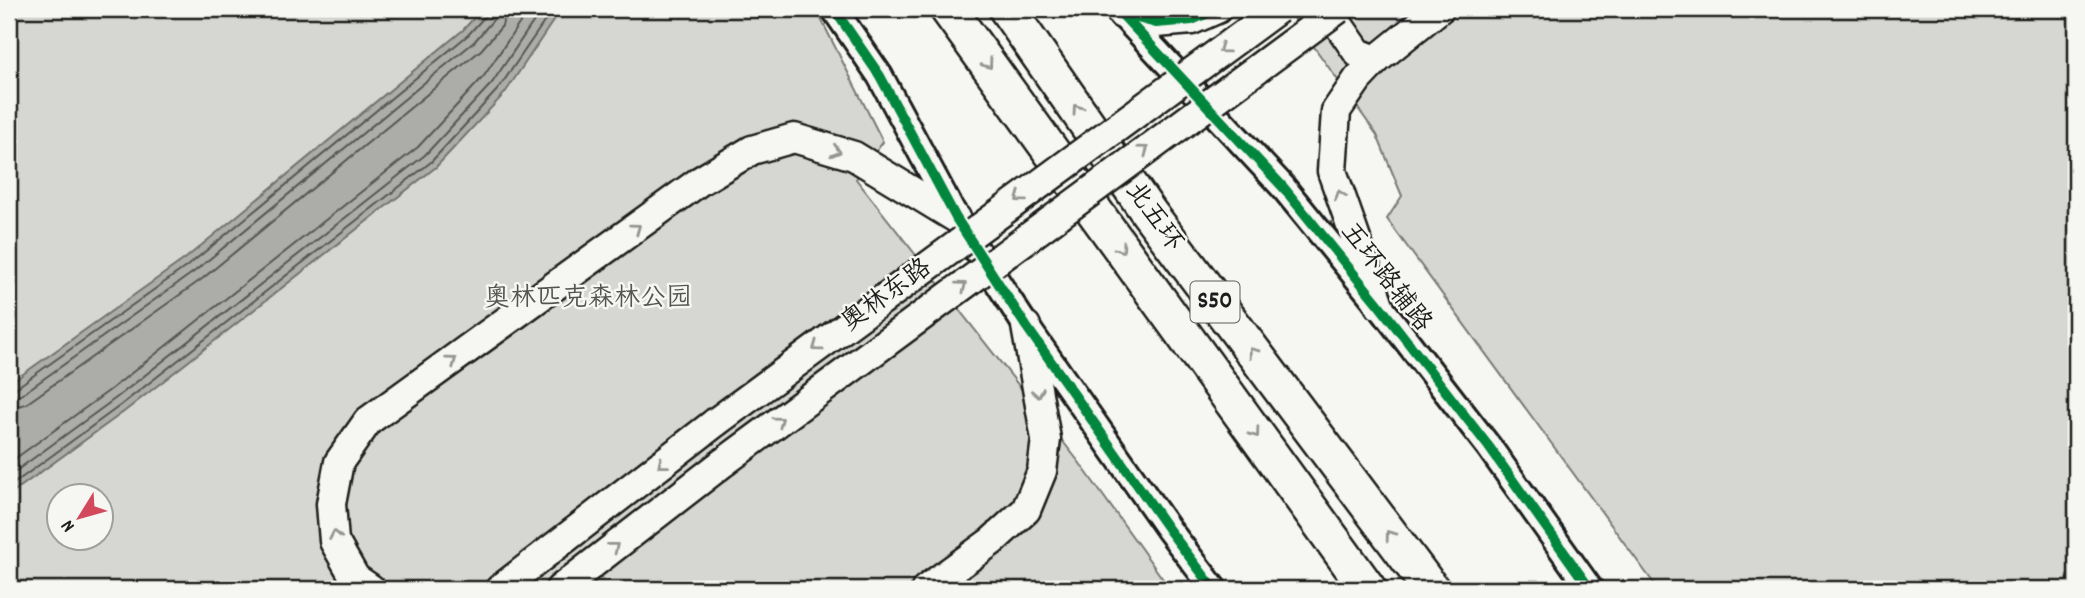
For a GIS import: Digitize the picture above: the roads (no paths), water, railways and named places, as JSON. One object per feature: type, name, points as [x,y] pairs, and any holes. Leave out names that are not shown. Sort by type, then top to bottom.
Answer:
[{"type":"highway","name":"北五环","points":[[948,9],[1368,589]]},
{"type":"highway","name":"北五环","points":[[1007,9],[1149,213],[1431,589]]},
{"type":"main road","points":[[1119,11],[1156,23],[1192,20],[1217,9]]},
{"type":"main road","name":"奥林东路","points":[[500,589],[716,422],[1278,9]]},
{"type":"main road","points":[[1329,9],[1358,53],[1376,60]]},
{"type":"main road","name":"奥林东路","points":[[560,589],[724,462],[1338,9]]},
{"type":"main road","points":[[1379,305],[1332,171],[1336,111],[1358,79],[1376,60],[1439,9]]},
{"type":"main road","points":[[372,589],[355,578],[334,541],[331,504],[339,461],[368,421],[700,181],[752,150],[794,138],[854,156],[956,218]]},
{"type":"main road","points":[[926,589],[992,541],[1027,510],[1042,471],[1046,439],[1026,326]]},
{"type":"street","points":[[834,9],[880,76],[956,218],[1026,326],[1169,530],[1214,589]]},
{"type":"street","name":"五环路辅路","points":[[1119,11],[1283,187],[1489,447],[1591,589]]},
{"type":"water","points":[[482,9],[561,9],[505,93],[436,167],[125,411],[9,495],[9,384],[186,258],[463,30]]},
{"type":"park label","name":"奥林匹克森林公园","points":[[588,299]]}]
